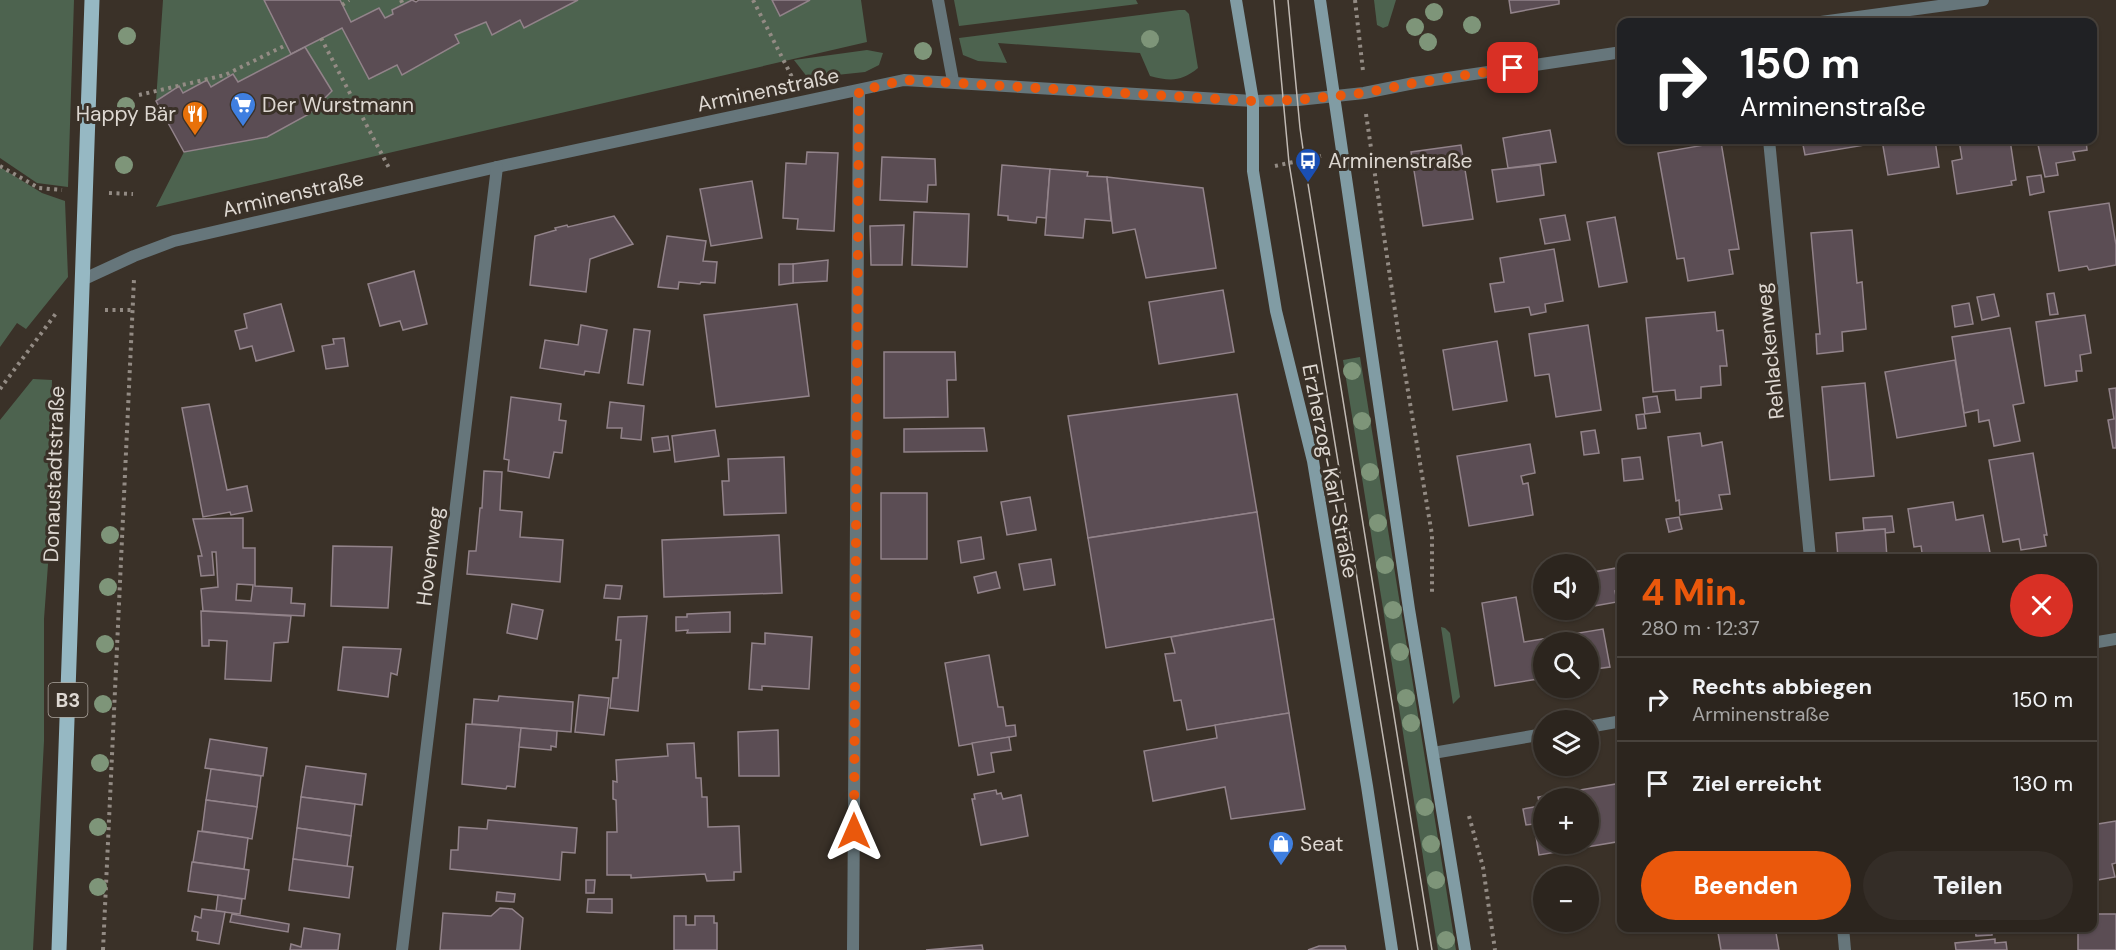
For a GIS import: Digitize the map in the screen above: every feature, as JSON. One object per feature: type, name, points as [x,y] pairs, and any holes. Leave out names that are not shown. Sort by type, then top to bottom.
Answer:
[{"type":"main road","name":"Donaustadtstraße","points":[[59,950],[92,0]]},
{"type":"main road","name":"Erzherzog-Karl-Straße","points":[[1236,0],[1253,101],[1254,171],[1274,300],[1313,461],[1392,950]]},
{"type":"main road","points":[[1320,0],[1409,609],[1465,950]]},
{"type":"street","points":[[938,0],[952,81]]},
{"type":"street","points":[[1850,18],[1983,0]]},
{"type":"street","name":"Arminenstraße","points":[[82,280],[174,241],[497,167],[904,80],[952,81],[1253,101],[1298,100],[1364,93],[1414,83],[1617,53]]},
{"type":"street","points":[[853,950],[859,91]]},
{"type":"street","name":"Rehlackenweg","points":[[1769,144],[1810,554]]},
{"type":"street","name":"Hovenweg","points":[[402,950],[497,167]]},
{"type":"street","points":[[2097,642],[2116,639]]},
{"type":"street","points":[[1599,724],[1617,722]]},
{"type":"street","points":[[1433,753],[1533,736]]},
{"type":"street","points":[[1843,932],[1845,950]]},
{"type":"path","points":[[342,5],[349,0]]},
{"type":"path","points":[[400,0],[403,5]]},
{"type":"path","points":[[753,0],[805,102]]},
{"type":"path","points":[[1355,0],[1371,150],[1432,535],[1432,605]]},
{"type":"path","points":[[321,38],[400,189]]},
{"type":"path","points":[[139,95],[225,75],[286,45]]},
{"type":"path","points":[[1283,165],[1327,155]]},
{"type":"path","points":[[103,950],[134,273]]},
{"type":"path","points":[[0,389],[58,310],[63,310]]},
{"type":"path","points":[[112,310],[132,310]]},
{"type":"path","points":[[1467,810],[1483,867],[1495,950]]},
{"type":"green space","points":[[0,0],[74,0],[68,187],[37,183],[0,158]]},
{"type":"green space","points":[[163,0],[264,0],[291,54],[238,82],[232,75],[211,87],[183,93],[178,86],[156,101]]},
{"type":"green space","points":[[340,0],[412,0],[392,10],[393,14],[385,18],[379,8],[351,22]]},
{"type":"green space","points":[[578,0],[772,0],[780,16],[810,0],[861,0],[867,42],[156,207],[184,152],[267,137],[309,114],[332,91],[305,47],[342,28],[369,79],[397,65],[402,75],[459,43],[455,35],[486,22],[492,34],[520,20],[524,28]]},
{"type":"green space","points":[[954,0],[1136,0],[1138,4],[959,26]]},
{"type":"green space","points":[[1374,0],[1396,0],[1388,26],[1383,28],[1377,25]]},
{"type":"green space","points":[[1185,10],[1189,14],[1198,68],[1186,76],[1175,79],[1150,76],[1140,53],[998,43],[1007,63],[978,61],[963,55],[959,38]]},
{"type":"green space","points":[[867,50],[883,53],[879,65],[865,72],[808,78],[794,60]]},
{"type":"green space","points":[[0,167],[42,193],[65,201],[68,277],[26,329],[17,323],[0,347]]},
{"type":"green space","points":[[1360,357],[1456,950],[1438,950],[1343,360]]},
{"type":"green space","points":[[33,379],[52,380],[51,412],[59,415],[44,619],[44,741],[33,950],[0,950],[0,420]]},
{"type":"green space","points":[[1441,627],[1450,633],[1460,697],[1453,704]]},
{"type":"building","points":[[264,0],[340,0],[351,22],[379,8],[385,18],[393,14],[392,10],[412,0],[416,2],[419,0],[578,0],[524,28],[520,20],[492,35],[486,22],[455,35],[459,43],[402,75],[397,65],[369,79],[342,28],[291,54]]},
{"type":"building","points":[[772,0],[810,0],[780,16]]},
{"type":"building","points":[[1509,0],[1559,0],[1559,4],[1511,13]]},
{"type":"building","points":[[305,47],[332,91],[309,114],[267,137],[184,152],[156,101],[179,86],[183,93],[207,80],[211,87],[233,74],[238,82]]},
{"type":"building","points":[[1550,130],[1556,162],[1508,168],[1503,138]]},
{"type":"building","points":[[1721,144],[1739,249],[1729,250],[1733,274],[1688,281],[1684,258],[1677,259],[1658,153]]},
{"type":"building","points":[[1803,144],[1871,144],[1805,155]]},
{"type":"building","points":[[1883,144],[1936,144],[1939,167],[1888,175]]},
{"type":"building","points":[[1960,144],[2011,144],[2016,180],[2011,181],[2012,185],[1957,194],[1952,161],[1962,159]]},
{"type":"building","points":[[2038,144],[2086,144],[2087,150],[2073,152],[2075,160],[2056,163],[2058,175],[2045,177]]},
{"type":"building","points":[[1461,145],[1473,219],[1423,226],[1411,152]]},
{"type":"building","points":[[807,152],[838,153],[834,231],[797,229],[798,219],[783,218],[786,163],[806,164]]},
{"type":"building","points":[[882,157],[935,159],[936,185],[928,185],[927,202],[880,200]]},
{"type":"building","points":[[1002,165],[1050,169],[1046,218],[1037,217],[1036,223],[1008,220],[1008,216],[998,215]]},
{"type":"building","points":[[1540,165],[1544,195],[1497,202],[1492,170]]},
{"type":"building","points":[[1050,169],[1088,172],[1087,176],[1107,177],[1111,221],[1085,219],[1083,238],[1045,235]]},
{"type":"building","points":[[2041,175],[2044,192],[2030,195],[2027,177]]},
{"type":"building","points":[[1107,177],[1203,188],[1216,268],[1146,278],[1135,229],[1113,233]]},
{"type":"building","points":[[752,181],[762,238],[711,246],[700,189]]},
{"type":"building","points":[[2109,203],[2116,245],[2116,265],[2089,270],[2087,266],[2059,271],[2049,212]]},
{"type":"building","points":[[914,212],[969,214],[967,267],[912,265]]},
{"type":"building","points":[[1565,215],[1570,240],[1545,244],[1540,219]]},
{"type":"building","points":[[614,216],[633,244],[590,259],[586,292],[530,285],[535,236],[556,230],[555,228]]},
{"type":"building","points":[[1615,217],[1627,282],[1599,287],[1587,222]]},
{"type":"building","points":[[904,225],[902,265],[871,265],[870,226]]},
{"type":"building","points":[[1852,230],[1857,283],[1862,282],[1866,329],[1842,332],[1843,351],[1817,354],[1816,334],[1820,334],[1811,233]]},
{"type":"building","points":[[667,236],[706,241],[703,261],[717,262],[715,283],[679,282],[678,289],[658,287]]},
{"type":"building","points":[[1554,249],[1563,301],[1545,304],[1546,312],[1531,315],[1529,307],[1495,312],[1490,284],[1504,282],[1500,258]]},
{"type":"building","points":[[828,260],[827,281],[793,283],[793,264]]},
{"type":"building","points":[[779,264],[793,264],[793,283],[779,285]]},
{"type":"building","points":[[414,271],[427,324],[403,330],[400,321],[380,326],[368,284]]},
{"type":"building","points":[[1223,290],[1234,352],[1159,364],[1149,302]]},
{"type":"building","points":[[2054,293],[2058,314],[2050,315],[2047,294]]},
{"type":"building","points":[[1994,294],[1999,316],[1982,320],[1977,297]]},
{"type":"building","points":[[1969,303],[1973,324],[1955,327],[1952,306]]},
{"type":"building","points":[[281,304],[294,351],[256,361],[252,346],[240,349],[235,331],[247,328],[244,314]]},
{"type":"building","points":[[797,304],[809,396],[716,407],[704,315]]},
{"type":"building","points":[[1715,312],[1717,331],[1723,330],[1727,366],[1720,366],[1721,385],[1701,387],[1701,398],[1676,400],[1675,390],[1653,392],[1646,318]]},
{"type":"building","points":[[2085,315],[2091,353],[2080,355],[2082,371],[2076,371],[2077,381],[2045,386],[2036,322]]},
{"type":"building","points":[[581,325],[607,330],[599,373],[585,371],[584,375],[540,368],[545,340],[578,345]]},
{"type":"building","points":[[1588,325],[1601,410],[1556,417],[1549,374],[1535,376],[1529,334]]},
{"type":"building","points":[[2010,328],[2024,403],[2013,405],[2020,441],[1994,446],[1989,420],[1979,422],[1978,410],[1964,413],[1952,337]]},
{"type":"building","points":[[634,329],[650,331],[643,385],[628,383]]},
{"type":"building","points":[[344,338],[348,366],[326,369],[322,346],[334,344],[333,339]]},
{"type":"building","points":[[1497,341],[1507,401],[1453,410],[1443,350]]},
{"type":"building","points":[[884,352],[955,352],[956,380],[947,380],[948,417],[884,418]]},
{"type":"building","points":[[1955,360],[1966,426],[1897,438],[1885,372]]},
{"type":"building","points":[[1865,383],[1874,476],[1830,480],[1822,387]]},
{"type":"building","points":[[2116,388],[2116,448],[2113,448],[2108,420],[2114,419],[2109,389]]},
{"type":"building","points":[[1237,394],[1257,512],[1088,538],[1068,416]]},
{"type":"building","points":[[1657,396],[1660,412],[1645,414],[1643,398]]},
{"type":"building","points":[[511,397],[561,404],[559,420],[566,421],[562,453],[554,452],[549,478],[508,471],[509,460],[504,459]]},
{"type":"building","points":[[610,402],[644,406],[641,440],[621,438],[622,428],[607,428]]},
{"type":"building","points":[[209,404],[227,490],[247,486],[252,511],[203,517],[182,408]]},
{"type":"building","points":[[1644,414],[1646,428],[1638,429],[1636,415]]},
{"type":"building","points":[[984,428],[987,451],[904,452],[904,429]]},
{"type":"building","points":[[715,430],[719,456],[675,462],[672,436]]},
{"type":"building","points":[[1595,430],[1599,453],[1584,455],[1581,432]]},
{"type":"building","points":[[1700,433],[1702,446],[1722,442],[1730,494],[1719,495],[1722,509],[1680,515],[1679,500],[1676,501],[1668,437]]},
{"type":"building","points":[[668,436],[670,450],[654,452],[652,438]]},
{"type":"building","points":[[1530,444],[1535,473],[1521,476],[1523,484],[1528,483],[1533,515],[1469,526],[1457,456]]},
{"type":"building","points":[[2033,453],[2047,535],[2044,535],[2046,546],[2021,550],[2019,539],[2003,542],[1989,460]]},
{"type":"building","points":[[784,457],[786,513],[724,515],[722,481],[729,481],[728,459]]},
{"type":"building","points":[[1640,457],[1643,479],[1624,481],[1622,459]]},
{"type":"building","points":[[484,471],[502,472],[500,510],[522,512],[520,537],[563,540],[560,582],[467,574],[469,551],[476,551]]},
{"type":"building","points":[[881,493],[927,493],[927,559],[881,559]]},
{"type":"building","points":[[1030,497],[1036,530],[1007,535],[1001,502]]},
{"type":"building","points":[[1953,502],[1956,520],[1983,515],[1990,554],[1916,554],[1922,553],[1921,546],[1914,547],[1908,509]]},
{"type":"building","points":[[1257,512],[1274,619],[1106,648],[1088,538]]},
{"type":"building","points":[[1892,516],[1894,532],[1885,533],[1885,529],[1864,530],[1863,518]]},
{"type":"building","points":[[1679,517],[1682,529],[1669,532],[1666,519]]},
{"type":"building","points":[[243,518],[243,548],[255,548],[255,586],[292,588],[291,603],[305,604],[304,616],[203,611],[201,589],[218,587],[216,552],[212,552],[214,575],[201,576],[198,556],[202,556],[193,519]],"holes":[[[237,584],[253,585],[251,601],[236,600]]]},
{"type":"building","points":[[1885,529],[1887,554],[1838,554],[1836,533]]},
{"type":"building","points":[[779,535],[782,593],[664,597],[662,540]]},
{"type":"building","points":[[981,537],[984,559],[961,563],[958,541]]},
{"type":"building","points":[[333,546],[392,547],[388,608],[331,606]]},
{"type":"building","points":[[1051,559],[1055,585],[1024,590],[1019,564]]},
{"type":"building","points":[[1617,568],[1617,591],[1615,591],[1617,602],[1599,605],[1599,571]]},
{"type":"building","points":[[996,572],[1000,588],[978,593],[974,577]]},
{"type":"building","points":[[606,585],[622,586],[620,599],[604,598]]},
{"type":"building","points":[[1516,597],[1524,642],[1533,641],[1533,680],[1495,686],[1482,603]]},
{"type":"building","points":[[512,604],[543,610],[537,639],[507,633]]},
{"type":"building","points":[[201,611],[291,616],[288,642],[274,643],[271,681],[225,679],[227,641],[209,640],[209,646],[202,646]]},
{"type":"building","points":[[730,612],[730,632],[676,631],[676,617],[687,617],[687,614]]},
{"type":"building","points":[[647,616],[638,711],[610,708],[613,678],[618,678],[621,640],[616,640],[618,617]]},
{"type":"building","points":[[1274,619],[1289,713],[1187,730],[1181,700],[1174,701],[1165,654],[1175,653],[1171,637]]},
{"type":"building","points":[[1603,629],[1610,667],[1599,668],[1599,632],[1585,632]]},
{"type":"building","points":[[765,633],[812,637],[809,689],[762,686],[762,690],[749,689],[752,643],[765,644]]},
{"type":"building","points":[[343,647],[401,649],[397,675],[391,673],[388,697],[338,690]]},
{"type":"building","points":[[989,655],[998,707],[1003,707],[1006,726],[1015,725],[1016,736],[959,746],[945,663]]},
{"type":"building","points":[[579,695],[609,698],[604,735],[575,732]]},
{"type":"building","points":[[499,696],[573,702],[571,732],[472,724],[474,699],[498,701]]},
{"type":"building","points":[[1289,713],[1305,809],[1231,819],[1225,787],[1153,801],[1144,751],[1217,738],[1215,725]]},
{"type":"building","points":[[466,724],[521,728],[515,787],[507,786],[506,789],[462,784]]},
{"type":"building","points":[[521,728],[557,731],[556,747],[551,746],[551,750],[519,747]]},
{"type":"building","points":[[778,730],[779,776],[739,776],[738,732]]},
{"type":"building","points":[[1009,737],[1011,750],[991,753],[994,772],[978,775],[972,743]]},
{"type":"building","points":[[210,739],[267,748],[263,776],[205,768]]},
{"type":"building","points":[[694,743],[696,778],[701,778],[702,797],[707,797],[708,827],[739,826],[741,872],[734,872],[734,880],[707,881],[705,874],[631,878],[631,875],[607,875],[607,832],[617,832],[616,800],[613,799],[613,781],[617,782],[616,760],[668,756],[667,744]]},
{"type":"building","points":[[306,766],[366,774],[362,805],[301,797]]},
{"type":"building","points":[[211,769],[261,776],[257,807],[206,800]]},
{"type":"building","points":[[1617,784],[1617,842],[1599,845],[1599,788],[1592,788]]},
{"type":"building","points":[[996,790],[997,794],[1001,793],[1003,799],[1021,795],[1028,836],[981,845],[972,799],[975,799],[974,794]]},
{"type":"building","points":[[301,797],[355,804],[351,836],[297,828]]},
{"type":"building","points":[[206,800],[257,807],[252,839],[202,831]]},
{"type":"building","points":[[1533,807],[1533,824],[1526,825],[1523,809]]},
{"type":"building","points":[[488,820],[577,828],[575,853],[562,852],[560,880],[450,869],[451,850],[458,850],[459,827],[487,829]]},
{"type":"building","points":[[2116,821],[2116,863],[2112,864],[2115,877],[2097,880],[2097,824]]},
{"type":"building","points":[[297,828],[351,836],[347,867],[293,859]]},
{"type":"building","points":[[198,831],[248,838],[244,869],[193,862]]},
{"type":"building","points":[[293,859],[353,867],[349,898],[289,890]]},
{"type":"building","points":[[192,862],[249,870],[245,899],[188,891]]},
{"type":"building","points":[[586,880],[595,880],[594,893],[586,893]]},
{"type":"building","points":[[497,892],[515,894],[514,902],[496,901]]},
{"type":"building","points":[[218,895],[242,899],[240,914],[216,911]]},
{"type":"building","points":[[588,899],[612,899],[612,913],[587,912]]},
{"type":"building","points":[[500,908],[512,909],[523,918],[520,950],[440,950],[443,913],[491,916]]},
{"type":"building","points":[[202,909],[225,912],[219,944],[197,940],[198,932],[192,931],[195,916],[201,918]]},
{"type":"building","points":[[232,914],[289,924],[288,932],[230,922]]},
{"type":"building","points":[[2097,914],[2116,914],[2116,950],[2078,950],[2078,932],[2097,932]]},
{"type":"building","points":[[674,916],[686,916],[686,925],[695,925],[695,916],[714,916],[714,923],[717,923],[717,950],[674,950]]},
{"type":"building","points":[[304,928],[340,934],[338,950],[290,950],[291,944],[301,947]]},
{"type":"building","points":[[1718,932],[1776,932],[1779,950],[1721,950]]},
{"type":"building","points":[[1976,932],[1992,932],[1992,935],[1976,936]]},
{"type":"building","points":[[1995,939],[1995,943],[2006,942],[2007,950],[1956,950],[1955,943]]},
{"type":"building","points":[[982,945],[983,950],[926,950]]},
{"type":"building","points":[[1319,946],[1345,946],[1346,950],[1308,950]]},
{"type":"tram line","points":[[1274,0],[1289,163],[1418,950]]},
{"type":"tram line","points":[[1288,0],[1300,128],[1308,184],[1432,950]]},
{"type":"place","name":"Der Wurstmann","points":[[243,128]]},
{"type":"place","name":"Happy Bär","points":[[195,137]]},
{"type":"place","name":"Arminenstraße","points":[[1308,184]]},
{"type":"place","name":"Seat","points":[[1281,867]]},
{"type":"route","points":[[854,831],[859,91],[904,80],[952,81],[1253,101],[1298,100],[1364,93],[1513,68]]}]
